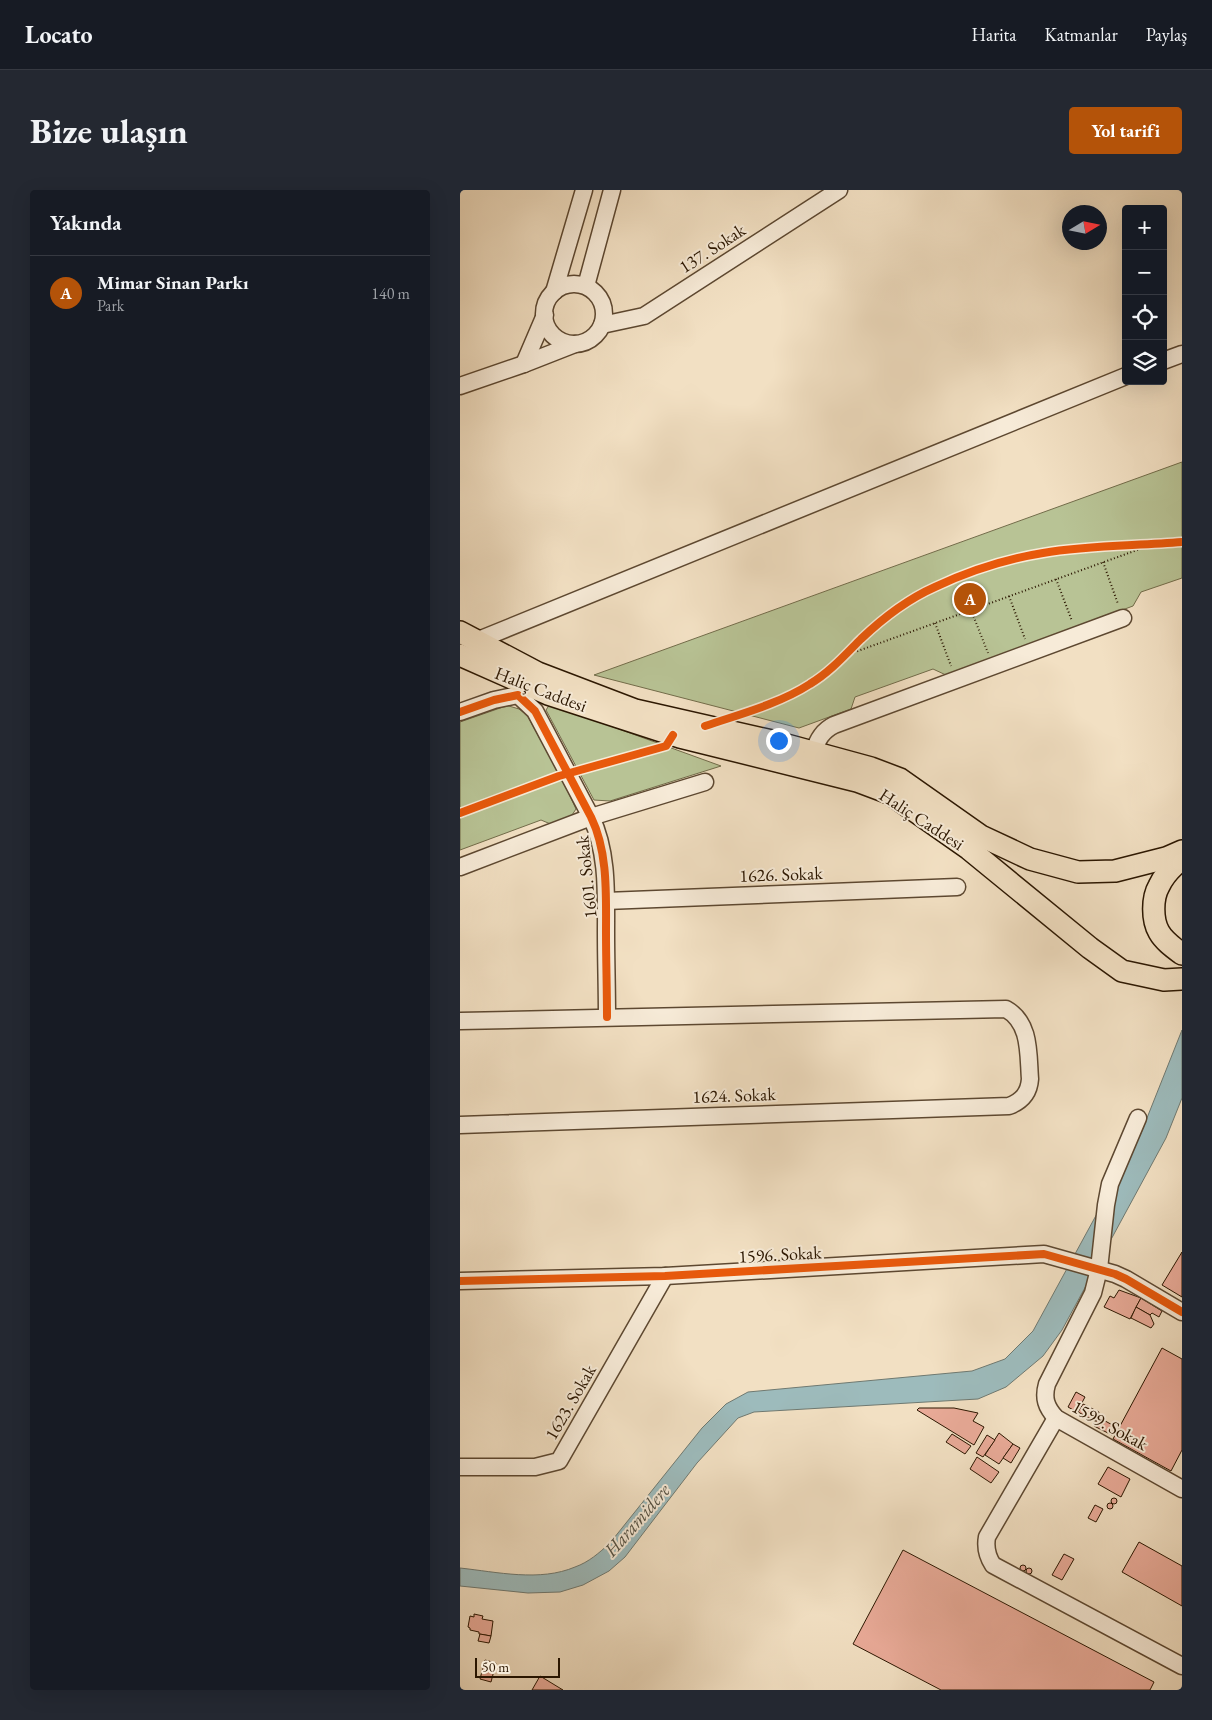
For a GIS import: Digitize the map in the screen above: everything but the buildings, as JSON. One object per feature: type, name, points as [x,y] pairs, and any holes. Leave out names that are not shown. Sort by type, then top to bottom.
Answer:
[{"type":"main road","name":"Haliç Caddesi","points":[[468,637],[519,680]]},
{"type":"main road","name":"Haliç Caddesi","points":[[460,655],[548,694],[680,737],[857,781],[889,793],[969,849],[1090,948],[1122,971],[1164,980],[1182,979]]},
{"type":"main road","name":"Haliç Caddesi","points":[[519,680],[538,673],[634,710],[814,752],[871,768],[900,779],[982,836],[1030,859],[1078,872],[1115,871],[1166,858],[1182,851]]},
{"type":"main road","points":[[1182,859],[1171,868],[1158,887],[1154,905],[1154,920],[1159,932],[1170,945],[1182,954]]},
{"type":"street","points":[[554,292],[584,190]]},
{"type":"street","points":[[586,286],[612,190]]},
{"type":"street","name":"137. Sokak","points":[[602,325],[644,316],[839,190]]},
{"type":"street","points":[[460,386],[524,364],[592,338],[602,325],[604,316],[600,298],[594,291],[586,286],[569,284],[554,292],[548,299],[545,315],[524,364]]},
{"type":"street","points":[[545,315],[546,324],[551,332],[558,338],[575,344]]},
{"type":"street","points":[[1167,360],[1182,354]]},
{"type":"street","points":[[468,637],[1122,378]]},
{"type":"street","points":[[814,752],[819,737],[834,725],[1124,618]]},
{"type":"street","points":[[460,712],[494,700],[519,680]]},
{"type":"street","name":"1601. Sokak","points":[[519,680],[598,830],[606,901],[607,1017]]},
{"type":"street","points":[[460,867],[591,817],[705,782]]},
{"type":"street","name":"1626. Sokak","points":[[606,901],[957,887]]},
{"type":"street","name":"1624. Sokak","points":[[460,1125],[1009,1106],[1026,1095],[1030,1084],[1024,1028],[1018,1017],[1006,1009],[607,1017]]},
{"type":"street","points":[[460,1021],[607,1017]]},
{"type":"street","name":"1599. Sokak","points":[[1138,1118],[1110,1184],[1099,1270],[1089,1301],[1047,1384],[1045,1399],[1047,1407],[1056,1418],[1182,1488]]},
{"type":"street","name":"1596. Sokak","points":[[460,1281],[666,1276],[1044,1254],[1126,1279],[1182,1312]]},
{"type":"street","name":"1623. Sokak","points":[[460,1467],[536,1467],[558,1461],[666,1276]]},
{"type":"street","points":[[1056,1418],[987,1537],[986,1548],[990,1560],[993,1565],[1182,1666]]},
{"type":"path","points":[[1124,546],[1154,544]]},
{"type":"path","points":[[842,659],[935,623],[1154,544]]},
{"type":"path","points":[[1103,562],[1124,618]]},
{"type":"path","points":[[1056,579],[1072,622]]},
{"type":"path","points":[[1009,596],[1025,639]]},
{"type":"path","points":[[972,610],[988,653]]},
{"type":"path","points":[[935,623],[951,666]]},
{"type":"path","points":[[842,659],[857,644]]},
{"type":"green space","points":[[1182,462],[1182,578],[1141,592],[1133,606],[946,675],[933,669],[855,697],[851,709],[799,728],[594,675]]},
{"type":"green space","points":[[550,704],[721,766],[610,801],[594,800],[546,710]]},
{"type":"green space","points":[[509,706],[519,709],[527,715],[576,809],[570,818],[553,825],[541,820],[460,850],[460,722]]},
{"type":"water","name":"Haramidere","points":[[1182,1030],[1182,1098],[1166,1138],[1062,1330],[1043,1356],[1006,1387],[978,1399],[754,1412],[738,1418],[697,1463],[625,1557],[609,1571],[583,1585],[560,1592],[528,1593],[460,1586],[460,1568],[518,1575],[547,1574],[562,1572],[580,1565],[598,1554],[610,1543],[702,1428],[726,1404],[748,1392],[972,1371],[1005,1359],[1033,1331],[1141,1133]]},
{"type":"cycle path","points":[[705,726],[759,708],[810,684],[837,663],[869,632],[896,610],[915,597],[948,581],[988,566],[1060,550],[1182,542]]},
{"type":"cycle path","points":[[460,712],[494,700],[518,695],[535,711],[591,817],[601,844],[605,873],[607,1017]]},
{"type":"cycle path","points":[[460,813],[559,776],[666,746],[673,735]]},
{"type":"cycle path","points":[[460,1281],[665,1276],[1044,1254],[1115,1274],[1182,1312]]},
{"type":"place","name":"Mimar Sinan Parkı","points":[[970,599]]}]
